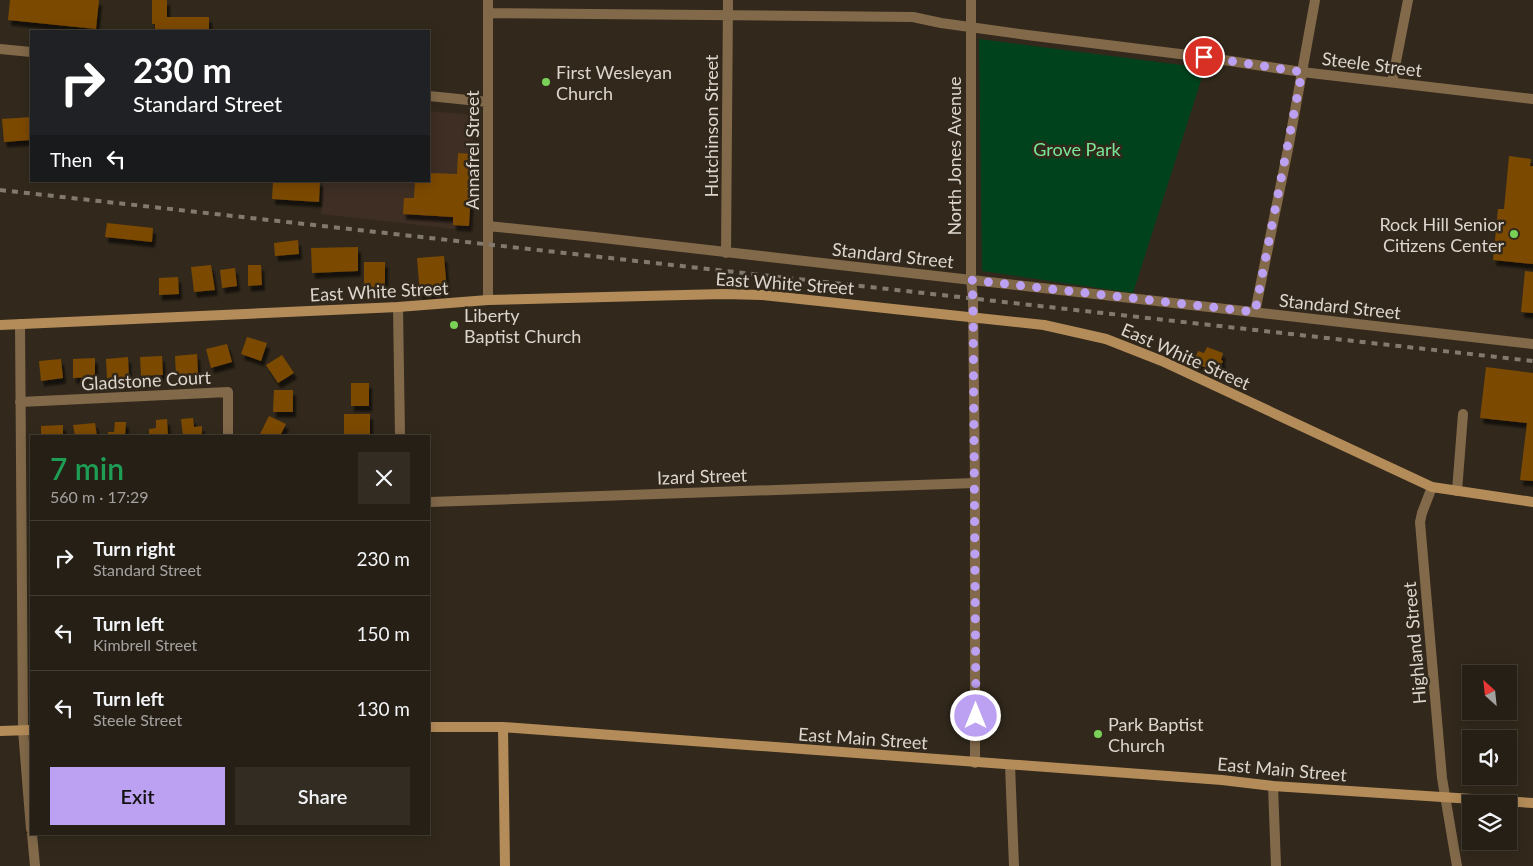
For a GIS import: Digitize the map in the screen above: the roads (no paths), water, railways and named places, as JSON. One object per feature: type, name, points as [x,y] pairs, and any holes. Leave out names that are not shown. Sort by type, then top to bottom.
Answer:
[{"type":"street","name":"Annafrel Street","points":[[488,0],[488,300]]},
{"type":"street","name":"Hutchinson Street","points":[[726,252],[728,0]]},
{"type":"street","name":"North Jones Avenue","points":[[971,0],[971,280],[974,317],[976,483],[976,762]]},
{"type":"street","points":[[1255,312],[1315,0]]},
{"type":"street","points":[[1392,82],[1408,0]]},
{"type":"street","name":"Steele Street","points":[[488,14],[913,17],[1302,72],[1533,99]]},
{"type":"street","points":[[0,49],[30,52]]},
{"type":"street","points":[[430,96],[488,102]]},
{"type":"street","name":"Standard Street","points":[[488,226],[1533,344]]},
{"type":"street","name":"East White Street","points":[[0,325],[398,307],[488,300],[723,294],[762,295],[1044,325],[1106,339],[1162,361],[1432,487],[1533,502]]},
{"type":"street","points":[[398,307],[400,435]]},
{"type":"street","points":[[20,324],[20,402],[30,804]]},
{"type":"street","name":"Gladstone Court","points":[[20,402],[228,392],[228,435]]},
{"type":"street","points":[[1457,491],[1463,414]]},
{"type":"street","name":"Izard Street","points":[[430,502],[976,483]]},
{"type":"street","name":"Highland Street","points":[[1432,487],[1420,522],[1444,798],[1457,866]]},
{"type":"street","name":"East Main Street","points":[[430,727],[504,727],[1222,780],[1273,786],[1533,803]]},
{"type":"street","points":[[504,727],[505,866]]},
{"type":"street","points":[[0,731],[27,730]]},
{"type":"street","points":[[1010,765],[1014,866]]},
{"type":"street","points":[[1273,786],[1276,866]]},
{"type":"street","points":[[32,835],[35,866]]},
{"type":"railway","points":[[0,190],[1533,361]]},
{"type":"place","name":"First Wesleyan Church","points":[[546,82]]},
{"type":"place","name":"Rock Hill Senior Citizens Center","points":[[1514,234]]},
{"type":"place","name":"Liberty Baptist Church","points":[[454,325]]},
{"type":"place","name":"Park Baptist Church","points":[[1098,734]]},
{"type":"park label","name":"Grove Park","points":[[1077,149]]}]
